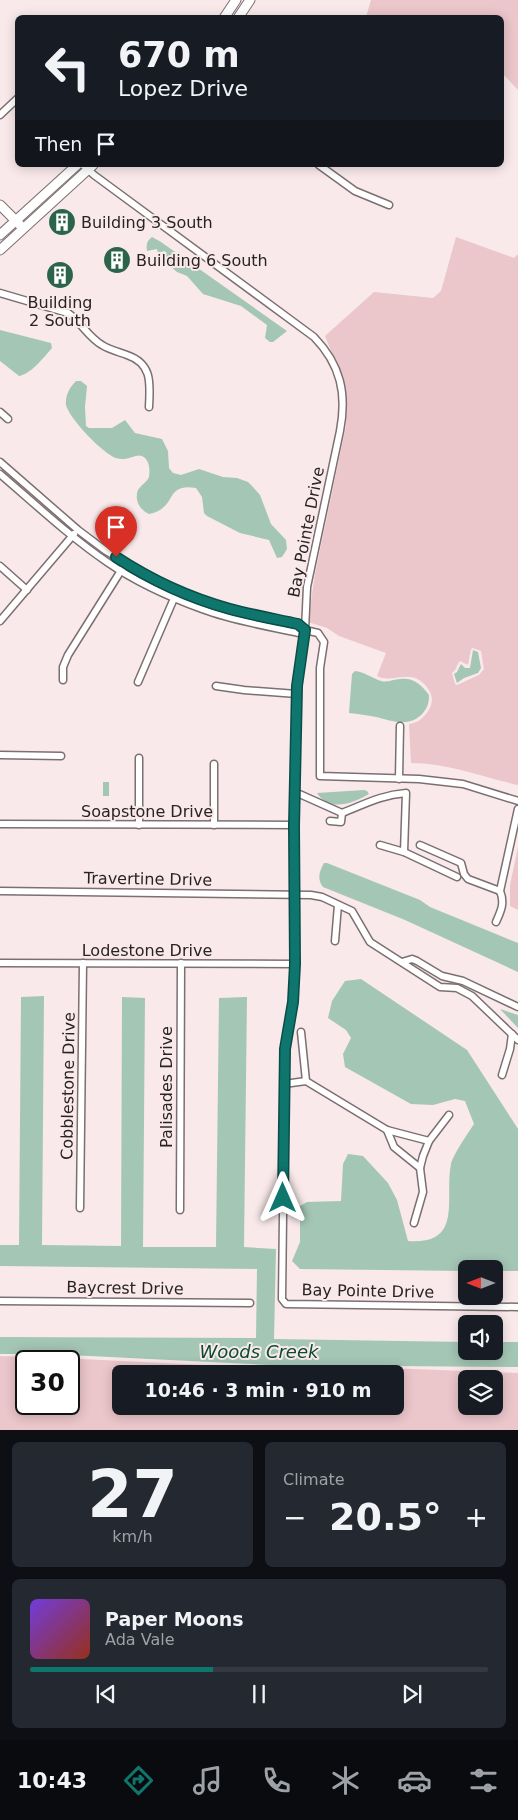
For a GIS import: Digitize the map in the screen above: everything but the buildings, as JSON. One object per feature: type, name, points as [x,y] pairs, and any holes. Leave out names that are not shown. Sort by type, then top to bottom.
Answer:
[{"type":"main road","points":[[226,15],[236,0]]},
{"type":"main road","points":[[240,15],[250,0]]},
{"type":"main road","points":[[0,235],[75,167]]},
{"type":"main road","points":[[0,250],[88,167]]},
{"type":"main road","points":[[0,205],[24,228]]},
{"type":"street","points":[[0,115],[15,101]]},
{"type":"street","name":"Bay Pointe Drive","points":[[88,167],[306,330],[322,345],[336,369],[343,392],[343,416],[307,587],[305,630],[299,665],[297,694],[294,826],[295,964],[293,1002],[285,1049],[282,1299],[286,1304],[518,1308]]},
{"type":"street","points":[[322,167],[355,191],[389,205]]},
{"type":"street","points":[[0,292],[68,313],[101,345],[141,363],[146,368],[150,382],[148,407]]},
{"type":"street","points":[[0,412],[8,419]]},
{"type":"street","points":[[0,462],[78,530],[126,563],[178,591],[229,609],[298,624],[305,630],[318,634],[324,642],[320,668],[320,776],[399,778],[463,784],[518,801]]},
{"type":"street","points":[[0,474],[73,536],[121,571],[174,598],[204,610],[238,620],[299,633],[305,630]]},
{"type":"street","points":[[0,621],[78,530]]},
{"type":"street","points":[[63,680],[66,661],[126,563]]},
{"type":"street","points":[[0,566],[27,590]]},
{"type":"street","points":[[138,682],[178,591]]},
{"type":"street","points":[[216,686],[297,694]]},
{"type":"street","points":[[399,778],[400,726]]},
{"type":"street","points":[[0,755],[61,756]]},
{"type":"street","points":[[139,758],[139,825]]},
{"type":"street","points":[[214,764],[214,825]]},
{"type":"street","points":[[295,792],[342,813],[373,799],[392,794],[406,793],[404,852]]},
{"type":"street","points":[[496,922],[502,908],[503,899],[500,891],[518,809]]},
{"type":"street","points":[[330,821],[341,822],[342,813]]},
{"type":"street","name":"Soapstone Drive","points":[[0,824],[294,826]]},
{"type":"street","points":[[420,844],[461,863],[464,874],[468,879],[500,891]]},
{"type":"street","points":[[380,845],[404,852],[457,876]]},
{"type":"street","name":"Travertine Drive","points":[[0,891],[311,894],[322,897],[338,905],[344,905],[352,911],[370,942],[440,987],[457,988],[472,996],[518,1040]]},
{"type":"street","points":[[335,941],[338,905]]},
{"type":"street","points":[[402,962],[412,959],[442,976],[463,981],[518,1007]]},
{"type":"street","name":"Lodestone Drive","points":[[0,963],[295,964]]},
{"type":"street","name":"Palisades Drive","points":[[180,1210],[181,963]]},
{"type":"street","name":"Cobblestone Drive","points":[[80,1208],[83,964]]},
{"type":"street","points":[[301,1032],[306,1080]]},
{"type":"street","points":[[502,1075],[510,1049],[512,1034]]},
{"type":"street","points":[[284,1084],[306,1080],[387,1130],[429,1140]]},
{"type":"street","points":[[414,1223],[423,1192],[420,1168],[429,1140],[449,1114]]},
{"type":"street","points":[[387,1130],[394,1147],[420,1168]]},
{"type":"street","name":"Baycrest Drive","points":[[0,1301],[250,1303]]},
{"type":"shaded area","points":[[371,0],[518,0],[518,90],[504,75],[504,15],[367,15]]},
{"type":"shaded area","points":[[456,237],[514,258],[518,254],[518,785],[438,765],[411,763],[409,724],[419,721],[428,712],[432,701],[430,692],[424,684],[411,677],[384,678],[377,676],[386,653],[339,636],[327,628],[308,622],[315,574],[346,426],[347,399],[344,384],[325,336],[374,292],[433,298],[441,291]],"holes":[[[471,649],[481,651],[484,669],[479,675],[457,685],[455,684],[452,673],[460,661],[468,665]]]},
{"type":"shaded area","points":[[518,847],[518,910],[510,906],[510,885]]},
{"type":"shaded area","points":[[0,1356],[15,1356],[15,1415],[80,1415],[80,1359],[207,1365],[112,1365],[112,1415],[404,1415],[404,1369],[458,1371],[458,1415],[503,1415],[503,1372],[518,1373],[518,1430],[0,1430]]},
{"type":"water","points":[[152,237],[287,331],[273,342],[270,342],[265,338],[267,325],[241,306],[203,294],[187,276],[177,272],[170,266],[163,258],[167,253],[164,251],[158,253],[157,249],[147,251],[147,243]]},
{"type":"water","points":[[0,330],[51,343],[52,348],[33,369],[19,376],[0,361]]},
{"type":"water","points":[[76,381],[81,381],[87,386],[85,407],[86,426],[89,428],[112,428],[125,420],[135,433],[162,439],[168,451],[169,468],[173,473],[181,475],[199,469],[223,477],[237,478],[248,482],[260,495],[271,524],[286,540],[287,549],[282,557],[277,558],[269,540],[240,533],[207,516],[204,513],[202,497],[196,488],[186,487],[179,489],[164,507],[158,511],[149,514],[143,510],[137,501],[137,494],[139,488],[149,477],[148,463],[140,455],[120,459],[110,455],[95,443],[80,426],[68,411],[66,405],[68,392]]},
{"type":"water","points":[[473,650],[478,652],[481,668],[478,673],[464,678],[457,683],[454,674],[461,664],[465,668],[470,668]]},
{"type":"water","points":[[355,671],[378,680],[409,679],[417,682],[429,695],[426,709],[418,718],[407,722],[349,713],[352,674]]},
{"type":"water","points":[[103,782],[109,782],[109,796],[103,796]]},
{"type":"water","points":[[364,790],[369,794],[355,801],[341,804],[328,803],[317,793]]},
{"type":"water","points":[[324,863],[420,900],[430,907],[518,943],[518,972],[405,920],[323,887],[319,875]]},
{"type":"water","points":[[361,979],[467,1050],[518,1129],[518,1271],[503,1271],[503,1260],[458,1260],[458,1271],[300,1269],[292,1261],[300,1242],[300,1206],[307,1202],[341,1201],[343,1164],[348,1154],[363,1156],[388,1183],[397,1200],[408,1241],[426,1240],[437,1236],[444,1228],[448,1217],[449,1178],[452,1160],[474,1124],[465,1101],[455,1099],[433,1105],[411,1104],[345,1067],[343,1054],[351,1038],[346,1030],[328,1018],[332,1001],[345,981]]},
{"type":"water","name":"Woods Creek","points":[[44,996],[42,1245],[121,1246],[122,997],[145,998],[143,1247],[216,1247],[219,998],[247,997],[244,1247],[276,1249],[274,1339],[458,1342],[458,1360],[503,1360],[503,1342],[518,1342],[518,1367],[269,1365],[80,1356],[80,1350],[15,1350],[15,1354],[0,1354],[0,1337],[256,1338],[257,1269],[0,1266],[0,1245],[19,1245],[21,997]]},
{"type":"water","points":[[500,1009],[518,1015],[518,1028]]},
{"type":"place","name":"Building 3 South","points":[[62,222]]},
{"type":"place","name":"Building 6 South","points":[[117,260]]},
{"type":"place","name":"Building 2 South","points":[[60,275]]},
{"type":"route","points":[[116,557],[178,591],[239,611],[298,624],[305,630],[297,686],[294,826],[295,964],[293,1002],[285,1049],[283,1198]]}]
